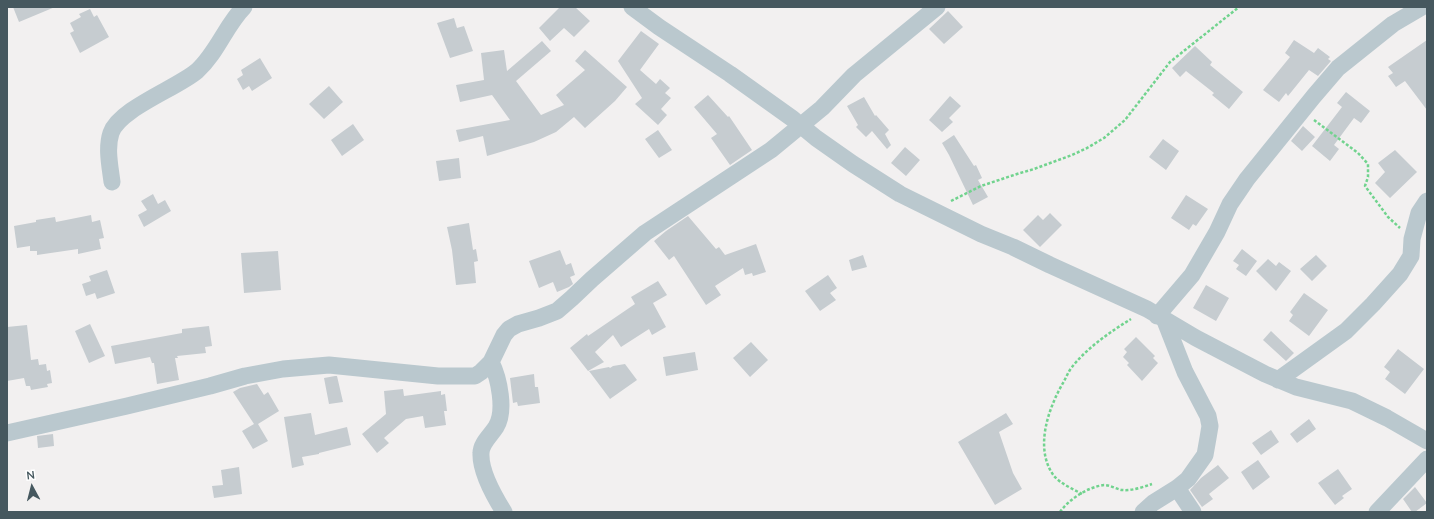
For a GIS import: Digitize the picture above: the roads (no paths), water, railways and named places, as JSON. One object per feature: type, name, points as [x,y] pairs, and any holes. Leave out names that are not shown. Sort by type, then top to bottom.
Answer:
[{"type":"street","points":[[112,182],[109,142],[116,124],[131,111],[197,71],[212,53],[244,7]]},
{"type":"street","points":[[632,7],[659,27],[730,74],[802,126],[816,138],[872,177],[933,211],[1156,315],[1225,354],[1265,374],[1296,386],[1352,400],[1427,441]]},
{"type":"street","points":[[7,433],[165,397],[245,376],[283,369],[329,365],[462,377],[474,376],[481,372],[491,362],[504,335],[513,327],[557,311],[645,233],[771,150],[822,108],[854,75],[937,7]]},
{"type":"street","points":[[1156,315],[1192,275],[1217,232],[1230,204],[1242,186],[1338,68],[1393,24],[1422,7]]},
{"type":"street","points":[[1278,380],[1346,331],[1400,274],[1411,256],[1412,239],[1419,213],[1427,201]]},
{"type":"street","points":[[1143,512],[1152,503],[1177,488],[1188,479],[1204,455],[1210,426],[1205,410],[1156,315]]},
{"type":"street","points":[[491,362],[498,379],[501,403],[500,418],[484,444],[481,452],[483,469],[496,500],[504,512]]},
{"type":"street","points":[[1376,512],[1427,459]]},
{"type":"street","points":[[1177,488],[1193,512]]}]
